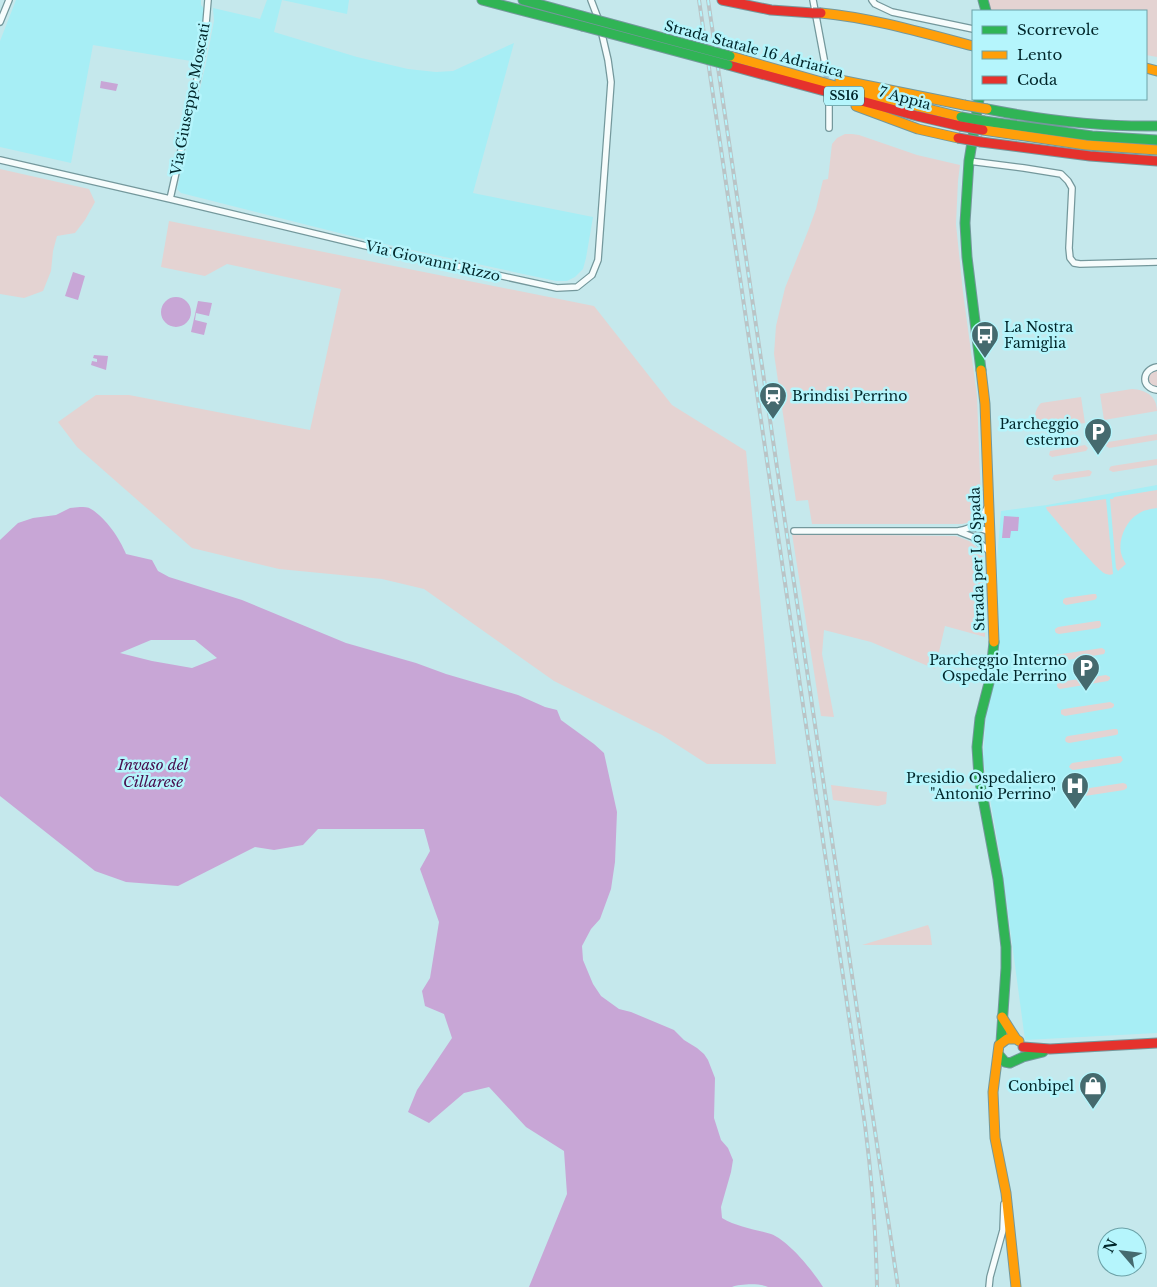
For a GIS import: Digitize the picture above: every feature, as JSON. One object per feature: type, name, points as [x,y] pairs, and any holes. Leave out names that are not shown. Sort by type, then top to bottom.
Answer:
[{"type":"main road","name":"7 Appia","points":[[482,0],[728,65],[795,79],[917,116],[984,126]]},
{"type":"main road","name":"Strada Statale 16 Adriatica","points":[[523,0],[730,56],[795,79]]},
{"type":"main road","points":[[722,0],[771,10],[840,14],[890,24],[972,46]]},
{"type":"main road","points":[[795,79],[830,78],[1032,118],[1087,124],[1157,126]]},
{"type":"main road","points":[[795,79],[822,96],[918,129],[981,142],[1075,154],[1157,161]]},
{"type":"main road","name":"Strada per Lo Spada","points":[[979,100],[969,161],[966,223],[967,258],[985,404],[994,646],[990,679],[980,718],[977,747],[979,777],[998,879],[1006,947],[1001,1042]]},
{"type":"main road","name":"SS16","points":[[984,126],[1157,140]]},
{"type":"main road","name":"SS16","points":[[984,126],[1054,141],[1157,150]]},
{"type":"main road","points":[[1002,1017],[1023,1047],[1050,1049],[1157,1043]]},
{"type":"main road","points":[[1016,1039],[1008,1038],[1001,1042],[998,1048],[993,1092],[995,1138],[1006,1193],[1016,1287]]},
{"type":"main road","points":[[1021,1058],[1023,1047]]},
{"type":"main road","points":[[995,1082],[1010,1063],[1050,1049]]},
{"type":"main road","points":[[998,1055],[1003,1061],[1010,1063]]},
{"type":"street","points":[[0,22],[9,0]]},
{"type":"street","name":"Via Giuseppe Moscati","points":[[170,199],[198,75],[205,35],[208,0]]},
{"type":"street","name":"Via Giovanni Rizzo","points":[[0,160],[492,275],[557,288],[577,287],[592,275],[598,260],[611,82],[598,17],[590,0]]},
{"type":"street","points":[[813,0],[825,64]]},
{"type":"street","points":[[872,0],[875,4],[892,12],[972,30]]},
{"type":"street","points":[[829,128],[830,102]]},
{"type":"street","points":[[969,161],[1061,174],[1072,188],[1069,248],[1070,258],[1074,263],[1157,262]]},
{"type":"street","points":[[1157,367],[1148,370],[1145,377],[1146,384],[1152,390],[1157,390]]},
{"type":"street","points":[[971,528],[983,516],[989,505]]},
{"type":"street","points":[[794,531],[958,531],[982,528],[990,532]]},
{"type":"street","points":[[958,531],[973,537],[990,552]]},
{"type":"street","points":[[973,537],[990,532]]},
{"type":"street","points":[[989,1287],[1003,1230],[1004,1197],[1006,1193]]},
{"type":"shaded area","points":[[16,0],[201,0],[201,5],[205,10],[197,62],[93,45],[71,163],[0,147],[0,41]]},
{"type":"shaded area","points":[[267,0],[282,0],[274,32],[357,57],[408,69],[436,72],[453,71],[514,43],[473,193],[593,217],[583,269],[575,277],[567,281],[556,281],[375,242],[181,193],[177,189],[206,63],[214,21],[213,8],[260,19]]},
{"type":"shaded area","points":[[282,0],[349,0],[347,14]]},
{"type":"shaded area","points":[[988,0],[1157,0],[1157,57],[1147,55],[1147,10],[991,10]]},
{"type":"shaded area","points":[[845,134],[859,135],[917,155],[960,165],[956,224],[977,396],[981,503],[976,518],[967,523],[812,524],[808,500],[796,501],[774,354],[776,326],[785,288],[816,209],[823,180],[828,179],[832,144],[837,138]]},
{"type":"shaded area","points":[[0,169],[89,189],[95,202],[75,233],[57,236],[51,271],[43,291],[24,298],[0,294]]},
{"type":"shaded area","points":[[169,221],[594,306],[672,405],[746,451],[776,764],[707,764],[662,735],[554,681],[424,589],[382,579],[279,569],[192,548],[77,447],[58,422],[96,395],[129,395],[310,430],[341,289],[227,264],[205,276],[161,267]]},
{"type":"shaded area","points":[[1157,370],[1157,388],[1150,384],[1148,379],[1150,373]]},
{"type":"shaded area","points":[[1132,389],[1146,392],[1150,395],[1155,401],[1157,411],[1104,420],[1100,394]]},
{"type":"shaded area","points":[[1081,397],[1085,423],[1036,430],[1036,412],[1041,403]]},
{"type":"shaded area","points":[[1157,434],[1157,440],[1109,448],[1106,446],[1108,442]]},
{"type":"shaded area","points":[[1085,445],[1088,448],[1086,451],[1052,457],[1049,455],[1050,451]]},
{"type":"shaded area","points":[[1157,459],[1157,465],[1113,472],[1109,470],[1112,466]]},
{"type":"shaded area","points":[[1089,470],[1092,472],[1090,476],[1056,481],[1052,479],[1054,475]]},
{"type":"shaded area","name":"Presidio Ospedaliero \"Antonio Perrino\"","points":[[1157,485],[1157,1033],[1025,1040],[1001,861],[983,759],[986,712],[998,670],[997,560],[1001,511],[1047,505]]},
{"type":"shaded area","points":[[1157,490],[1157,508],[1138,514],[1130,521],[1124,531],[1120,548],[1126,564],[1118,571],[1116,568],[1110,499]]},
{"type":"shaded area","points":[[1106,499],[1113,574],[1110,575],[1101,571],[1076,545],[1046,507]]},
{"type":"shaded area","points":[[792,534],[956,536],[969,541],[980,550],[983,558],[985,637],[945,626],[935,669],[871,642],[824,630],[822,654],[834,717],[821,716]]},
{"type":"shaded area","points":[[1096,594],[1097,597],[1094,600],[1066,605],[1063,603],[1065,598]]},
{"type":"shaded area","points":[[1100,621],[1101,624],[1099,628],[1059,634],[1055,631],[1058,627]]},
{"type":"shaded area","points":[[1102,648],[1105,650],[1104,654],[1056,662],[1052,659],[1055,655]]},
{"type":"shaded area","points":[[1106,675],[1110,677],[1108,681],[1060,689],[1057,686],[1059,682]]},
{"type":"shaded area","points":[[1110,702],[1114,704],[1112,708],[1065,716],[1061,714],[1061,710],[1064,709]]},
{"type":"shaded area","points":[[1117,729],[1118,734],[1069,743],[1065,740],[1068,736]]},
{"type":"shaded area","points":[[1121,756],[1123,760],[1120,763],[1073,770],[1069,767],[1072,763]]},
{"type":"shaded area","points":[[1123,783],[1127,786],[1124,790],[1085,796],[1082,795],[1081,791],[1083,789]]},
{"type":"shaded area","points":[[831,785],[887,792],[886,804],[878,806],[833,800]]},
{"type":"shaded area","points":[[928,925],[932,945],[862,945]]},
{"type":"water","points":[[101,81],[118,84],[116,91],[100,88]]},
{"type":"water","points":[[73,272],[85,276],[78,300],[65,296]]},
{"type":"water","points":[[176,297],[187,301],[191,312],[187,323],[176,327],[165,323],[161,312],[165,301]]},
{"type":"water","points":[[198,301],[212,303],[209,316],[196,313],[195,320],[207,323],[204,335],[191,332]]},
{"type":"water","points":[[94,355],[108,356],[106,370],[91,365],[92,361],[97,362],[97,359],[93,358]]},
{"type":"water","name":"Invaso del Cillarese","points":[[87,507],[97,513],[112,529],[126,554],[152,560],[158,571],[169,577],[242,600],[346,643],[518,695],[545,707],[557,710],[561,720],[604,753],[617,812],[615,862],[611,889],[600,919],[591,929],[582,946],[583,960],[593,984],[601,996],[619,1009],[674,1030],[684,1040],[704,1054],[715,1078],[714,1118],[721,1140],[728,1148],[733,1160],[721,1207],[722,1218],[734,1224],[771,1234],[778,1238],[800,1257],[823,1287],[768,1287],[750,1284],[732,1287],[529,1287],[567,1194],[564,1151],[526,1127],[489,1087],[464,1093],[429,1123],[408,1112],[417,1090],[452,1038],[444,1014],[425,1006],[422,991],[430,978],[439,922],[420,869],[430,851],[424,829],[318,829],[303,845],[274,850],[255,847],[178,886],[126,882],[95,871],[0,796],[0,540],[18,523],[33,518],[56,515],[70,508]],"holes":[[[151,640],[195,640],[217,658],[192,668],[120,653]]]},
{"type":"water","points":[[1004,516],[1019,517],[1018,531],[1011,531],[1010,538],[1002,538]]},
{"type":"tunnel","points":[[825,64],[829,102]]},
{"type":"railway","points":[[699,0],[865,1125],[870,1165],[877,1287]]},
{"type":"railway","points":[[708,0],[898,1287]]},
{"type":"traffic: fast","points":[[482,0],[582,26]]},
{"type":"traffic: fast","points":[[523,0],[582,16]]},
{"type":"traffic: fast","points":[[983,0],[986,10]]},
{"type":"traffic: fast","points":[[582,16],[730,56]]},
{"type":"traffic: fast","points":[[582,26],[728,65]]},
{"type":"traffic: fast","points":[[979,100],[969,161],[965,223],[967,257],[981,370]]},
{"type":"traffic: fast","points":[[987,109],[1071,122],[1157,126]]},
{"type":"traffic: fast","points":[[961,117],[984,121]]},
{"type":"traffic: fast","points":[[984,121],[1092,136],[1157,140]]},
{"type":"traffic: fast","points":[[994,642],[990,679],[980,718],[977,747],[979,777],[998,879],[1006,947],[1001,1042]]},
{"type":"traffic: fast","points":[[999,1055],[1005,1062],[1010,1063],[1023,1057],[1043,1052]]},
{"type":"traffic: slow","points":[[821,13],[879,22],[972,46]]},
{"type":"traffic: slow","points":[[730,56],[846,89],[961,117]]},
{"type":"traffic: slow","points":[[1147,68],[1157,71]]},
{"type":"traffic: slow","points":[[840,80],[964,105]]},
{"type":"traffic: slow","points":[[964,105],[987,109]]},
{"type":"traffic: slow","points":[[856,106],[918,129],[958,138]]},
{"type":"traffic: slow","points":[[983,130],[1086,145],[1157,150]]},
{"type":"traffic: slow","points":[[981,370],[985,404],[994,642]]},
{"type":"traffic: slow","points":[[1002,1017],[1019,1041]]},
{"type":"traffic: slow","points":[[1016,1039],[1007,1039],[999,1045],[993,1092],[995,1138],[1006,1193],[1016,1287]]},
{"type":"traffic: jam","points":[[722,0],[771,10],[813,13]]},
{"type":"traffic: jam","points":[[813,13],[821,13]]},
{"type":"traffic: jam","points":[[728,65],[960,126]]},
{"type":"traffic: jam","points":[[960,126],[983,130]]},
{"type":"traffic: jam","points":[[958,138],[981,142]]},
{"type":"traffic: jam","points":[[981,142],[1090,156],[1157,161]]},
{"type":"traffic: jam","points":[[1023,1047],[1050,1049],[1157,1043]]},
{"type":"place","name":"La Nostra Famiglia","points":[[985,359]]},
{"type":"place","name":"Brindisi Perrino","points":[[773,420]]},
{"type":"place","name":"Parcheggio esterno","points":[[1098,456]]},
{"type":"place","name":"Parcheggio Interno Ospedale Perrino","points":[[1086,692]]},
{"type":"place","name":"Presidio Ospedaliero \"Antonio Perrino\"","points":[[1075,810]]},
{"type":"place","name":"Conbipel","points":[[1093,1110]]}]
